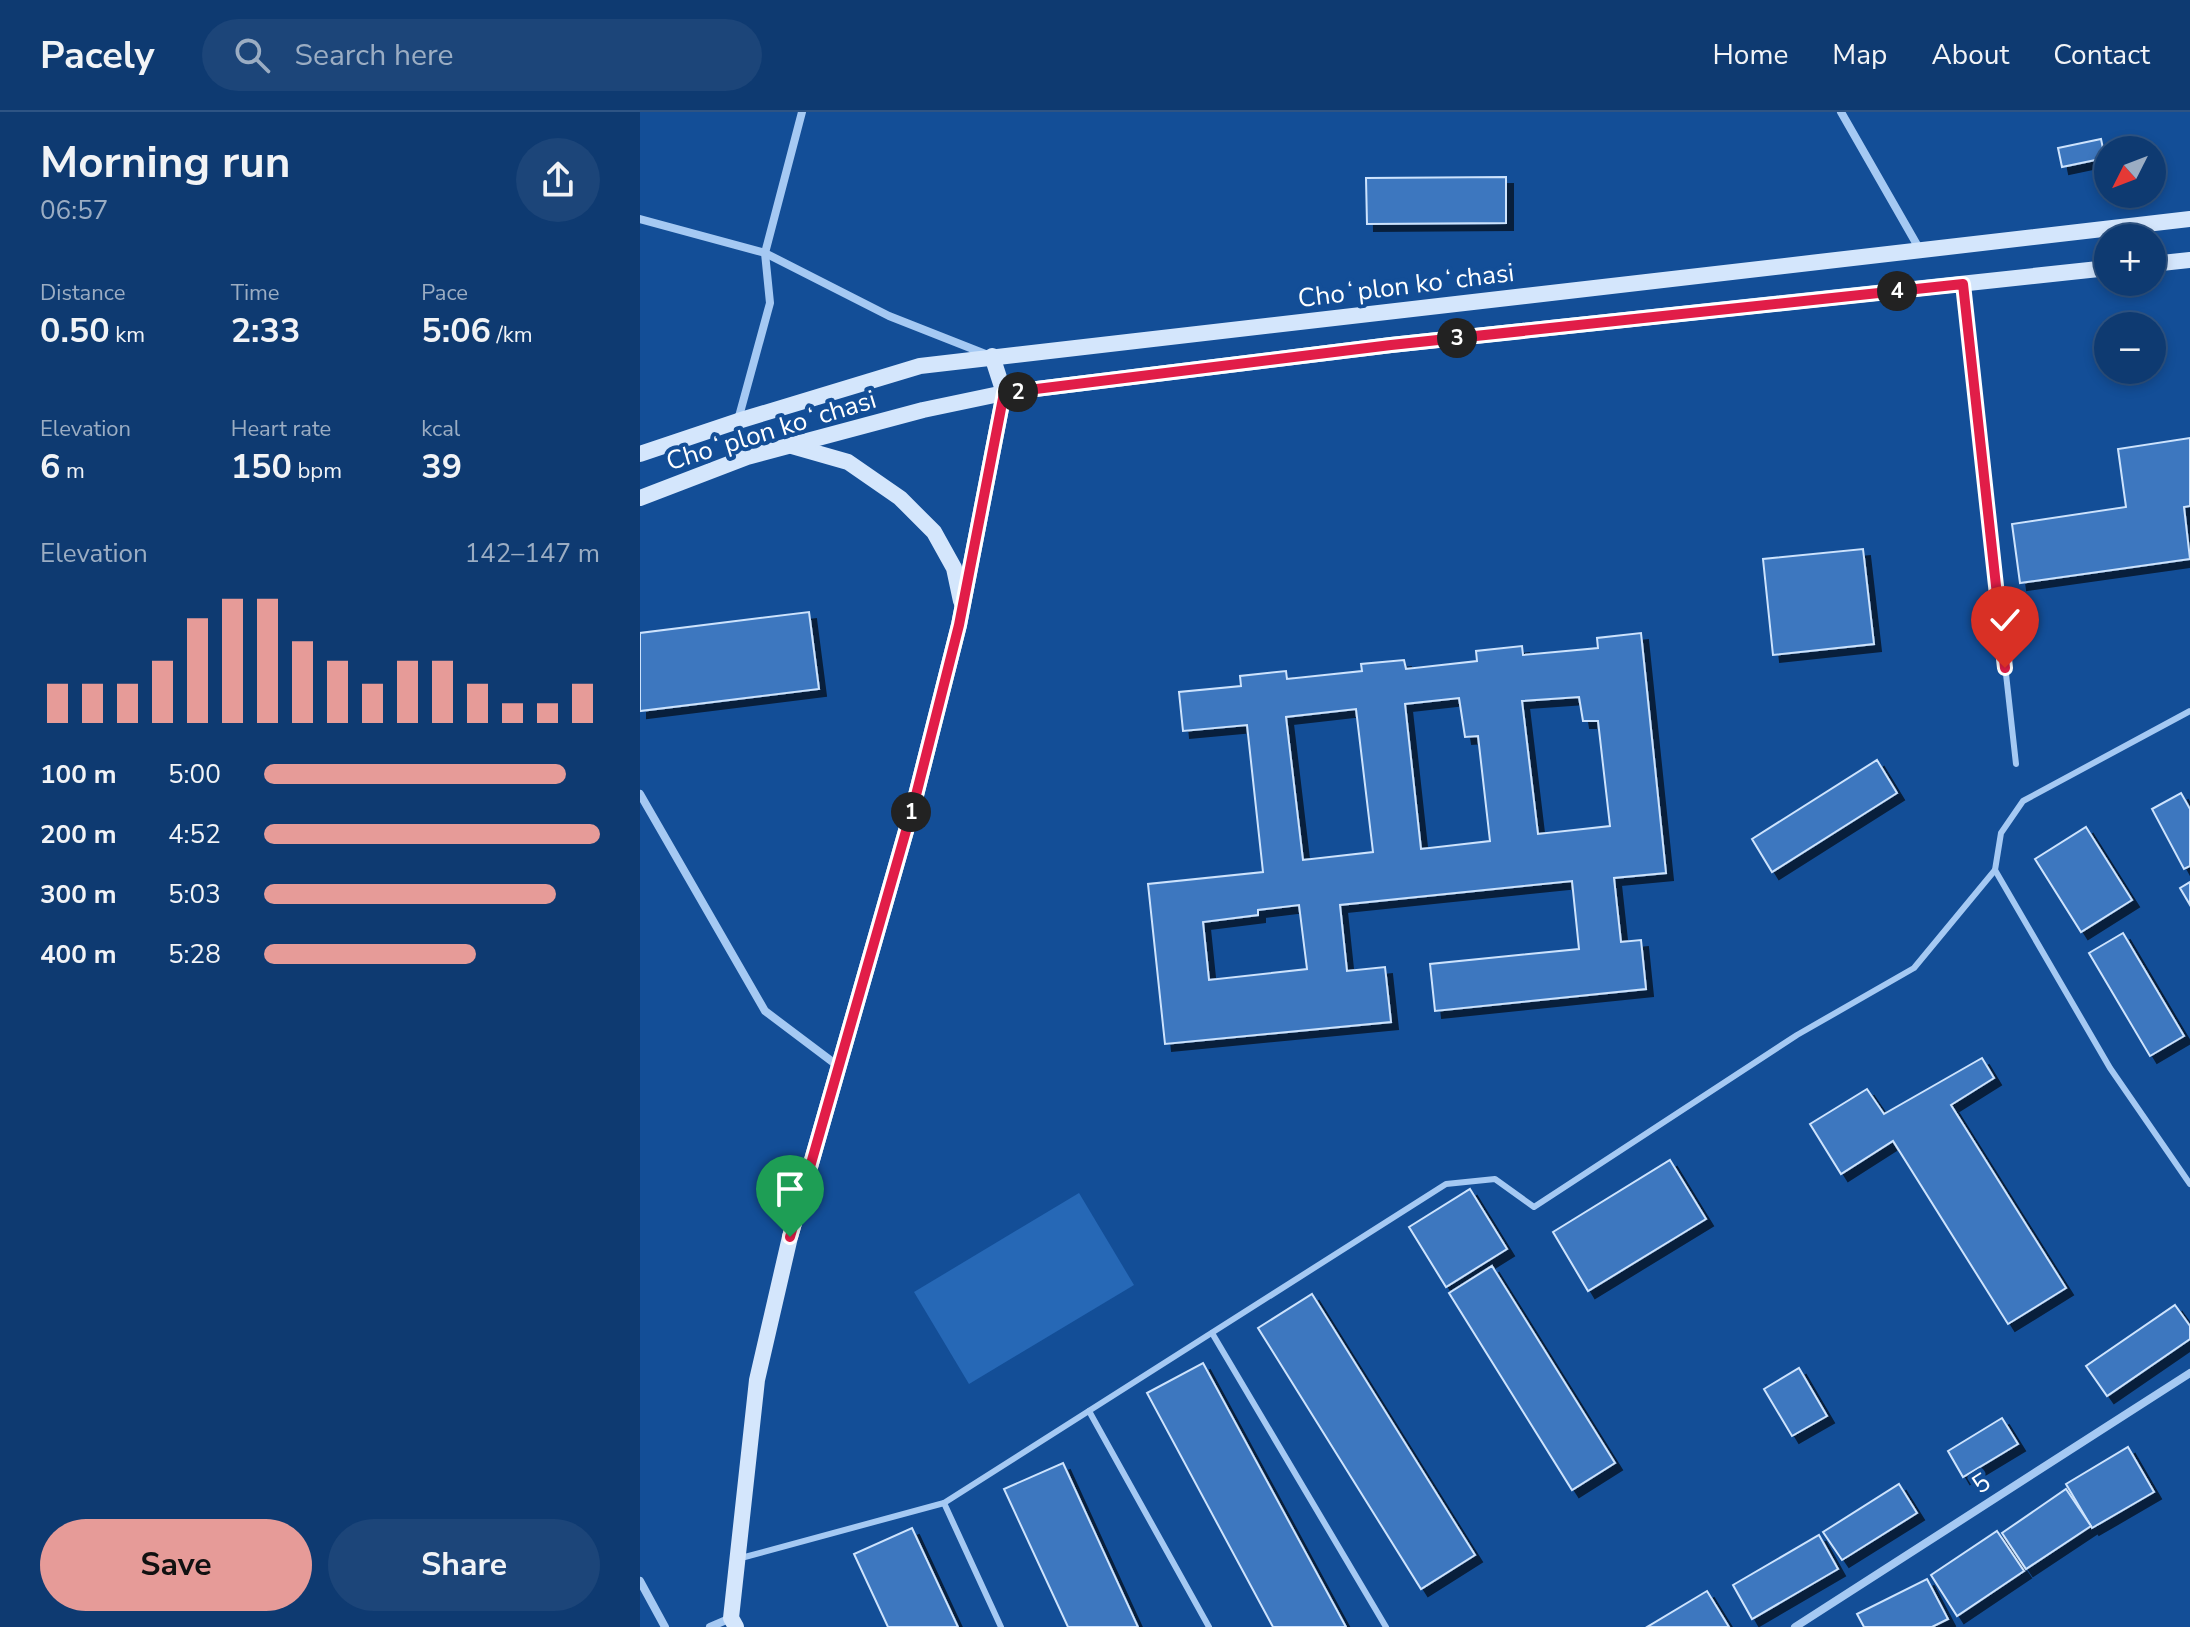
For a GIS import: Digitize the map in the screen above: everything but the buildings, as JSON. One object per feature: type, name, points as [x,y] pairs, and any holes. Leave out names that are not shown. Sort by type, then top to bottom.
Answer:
[{"type":"main road","name":"Choʻplon koʻchasi","points":[[640,454],[903,370],[992,356],[2190,219]]},
{"type":"main road","points":[[2166,263],[2190,260]]},
{"type":"main road","name":"Choʻplon koʻchasi","points":[[640,498],[747,457],[923,410],[1004,393],[1391,345],[2094,270]]},
{"type":"main road","points":[[734,1623],[737,1559],[757,1380],[790,1237],[914,803],[962,607],[1004,393],[992,356]]},
{"type":"main road","points":[[791,445],[848,462],[900,498],[934,532],[954,568],[962,607]]},
{"type":"street","points":[[738,421],[770,303],[765,253],[802,112]]},
{"type":"street","points":[[1841,112],[1921,250]]},
{"type":"street","points":[[640,219],[765,253],[889,316],[992,356]]},
{"type":"street","points":[[640,794],[765,1011],[838,1066]]},
{"type":"street","name":"5","points":[[1795,1627],[2190,1373]]},
{"type":"street","points":[[640,1581],[665,1627]]},
{"type":"street","points":[[710,1627],[734,1623]]},
{"type":"lane","points":[[1963,284],[2016,764]]},
{"type":"lane","points":[[737,1559],[944,1503],[1446,1184],[1495,1179],[1534,1207],[1797,1035],[1914,968],[1995,870],[2001,833],[2023,801],[2190,711]]},
{"type":"lane","points":[[1995,870],[2110,1068],[2190,1184]]},
{"type":"lane","points":[[1212,1333],[1386,1627]]},
{"type":"lane","points":[[1089,1411],[1209,1627]]},
{"type":"lane","points":[[944,1503],[1001,1627]]},
{"type":"shaded area","points":[[1079,1193],[1134,1285],[969,1384],[914,1292]]},
{"type":"route","points":[[790,1237],[914,803],[959,625],[1004,393],[1391,345],[1963,284],[2005,668]]}]
